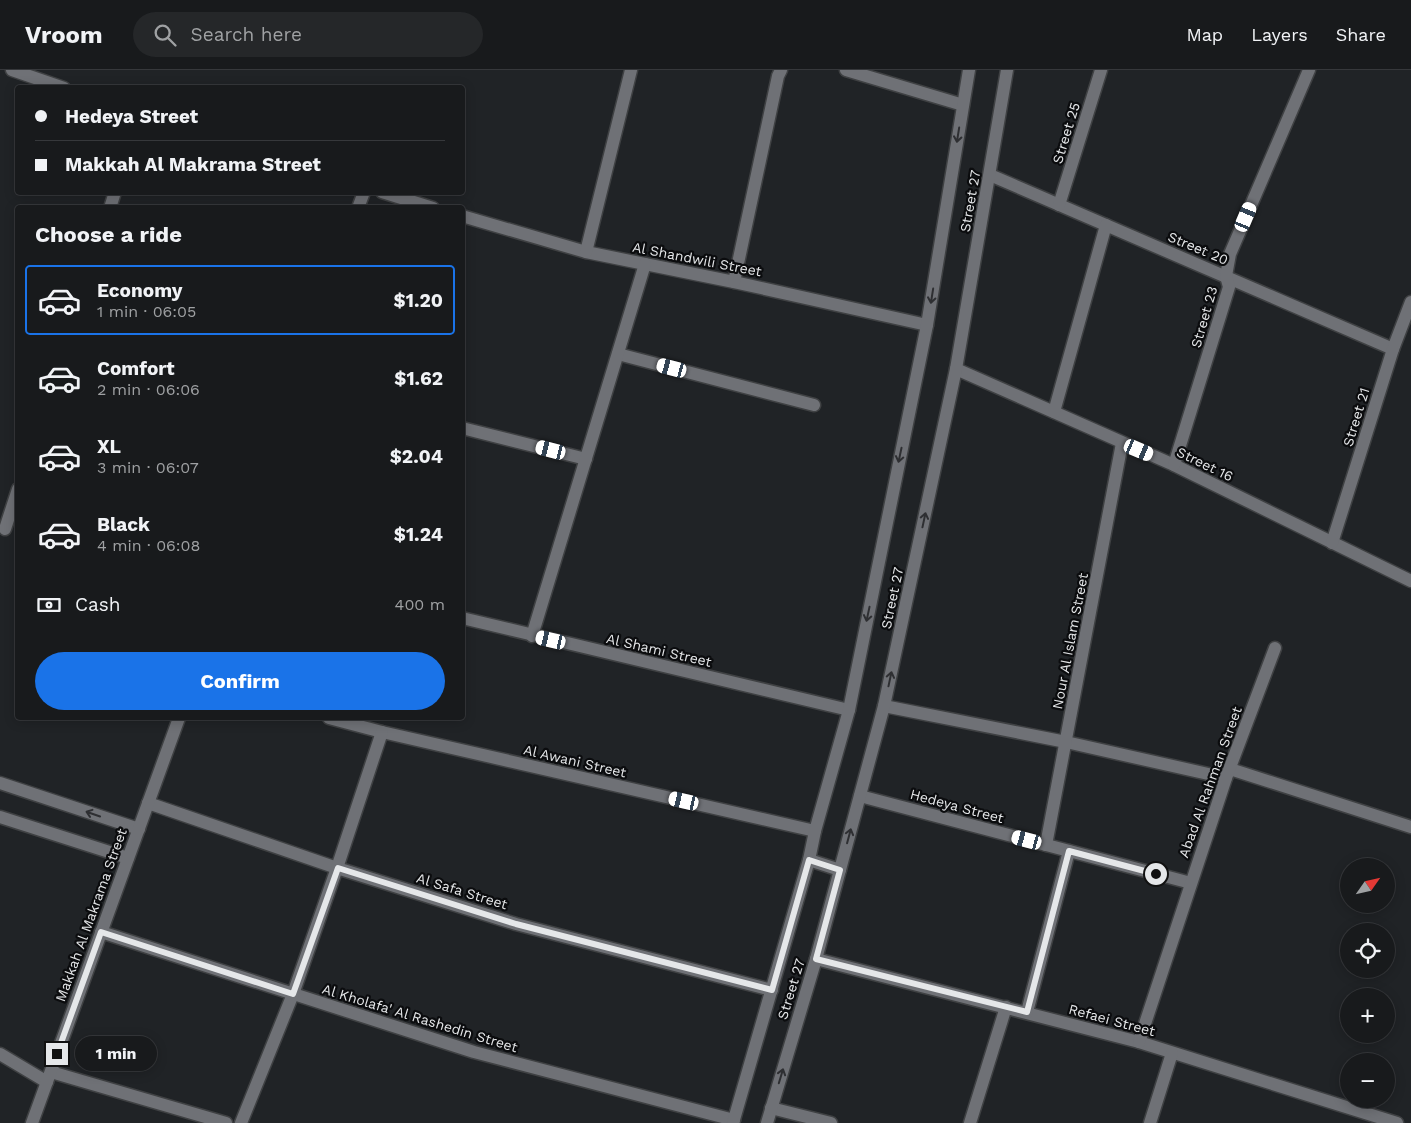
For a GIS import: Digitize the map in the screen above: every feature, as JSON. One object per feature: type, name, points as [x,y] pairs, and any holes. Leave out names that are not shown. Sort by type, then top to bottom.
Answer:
[{"type":"street","points":[[12,70],[55,85]]},
{"type":"street","points":[[586,252],[631,70]]},
{"type":"street","points":[[734,282],[780,70]]},
{"type":"street","points":[[846,70],[963,105]]},
{"type":"street","name":"Street 27","points":[[734,1121],[809,860],[848,710],[927,325],[969,70]]},
{"type":"street","name":"Street 27","points":[[766,1123],[816,959],[884,706],[956,368],[1007,70]]},
{"type":"street","name":"Street 25","points":[[1059,205],[1101,70]]},
{"type":"street","name":"Street 23","points":[[1174,465],[1230,287],[1226,276],[1230,254],[1309,70]]},
{"type":"street","name":"Street 20","points":[[990,175],[1393,348]]},
{"type":"street","points":[[392,195],[423,205]]},
{"type":"street","name":"Al Shandwili Street","points":[[465,217],[586,252],[734,282],[927,325]]},
{"type":"street","points":[[1054,412],[1106,225]]},
{"type":"street","points":[[532,636],[646,264]]},
{"type":"street","name":"Street 21","points":[[1332,543],[1393,348],[1411,302]]},
{"type":"street","points":[[618,354],[814,405]]},
{"type":"street","name":"Street 16","points":[[956,368],[1174,465],[1411,582]]},
{"type":"street","points":[[465,429],[586,459]]},
{"type":"street","name":"Nour Al Islam Street","points":[[1046,845],[1122,442]]},
{"type":"street","points":[[15,496],[2,528],[15,532]]},
{"type":"street","name":"Al Shami Street","points":[[465,619],[848,710]]},
{"type":"street","name":"Abad Al Rahman Street","points":[[1139,1042],[1228,773],[1275,648]]},
{"type":"street","points":[[884,706],[1228,773],[1411,827]]},
{"type":"street","name":"Makkah Al Makrama Street","points":[[32,1123],[178,720]]},
{"type":"street","name":"Al Awani Street","points":[[337,720],[815,831]]},
{"type":"street","points":[[241,1123],[293,994],[338,868],[382,732]]},
{"type":"street","points":[[0,783],[139,829]]},
{"type":"street","name":"Hedeya Street","points":[[860,796],[1191,883]]},
{"type":"street","name":"Al Safa Street","points":[[148,803],[338,868],[516,924],[772,990]]},
{"type":"street","points":[[0,817],[128,858]]},
{"type":"street","points":[[1027,1012],[1069,851]]},
{"type":"street","points":[[809,860],[840,870]]},
{"type":"street","name":"Al Kholafa' Al Rashedin Street","points":[[101,932],[474,1052],[734,1121]]},
{"type":"street","name":"Refaei Street","points":[[816,959],[1139,1042],[1397,1123]]},
{"type":"street","points":[[970,1123],[1006,1007]]},
{"type":"street","points":[[1150,1123],[1172,1053]]},
{"type":"street","points":[[0,1054],[49,1077],[226,1123]]},
{"type":"street","points":[[771,1108],[831,1123]]},
{"type":"route","points":[[57,1054],[101,932],[293,994],[338,868],[516,924],[772,990],[809,860],[840,870],[816,959],[1027,1012],[1069,851],[1156,874]]}]
